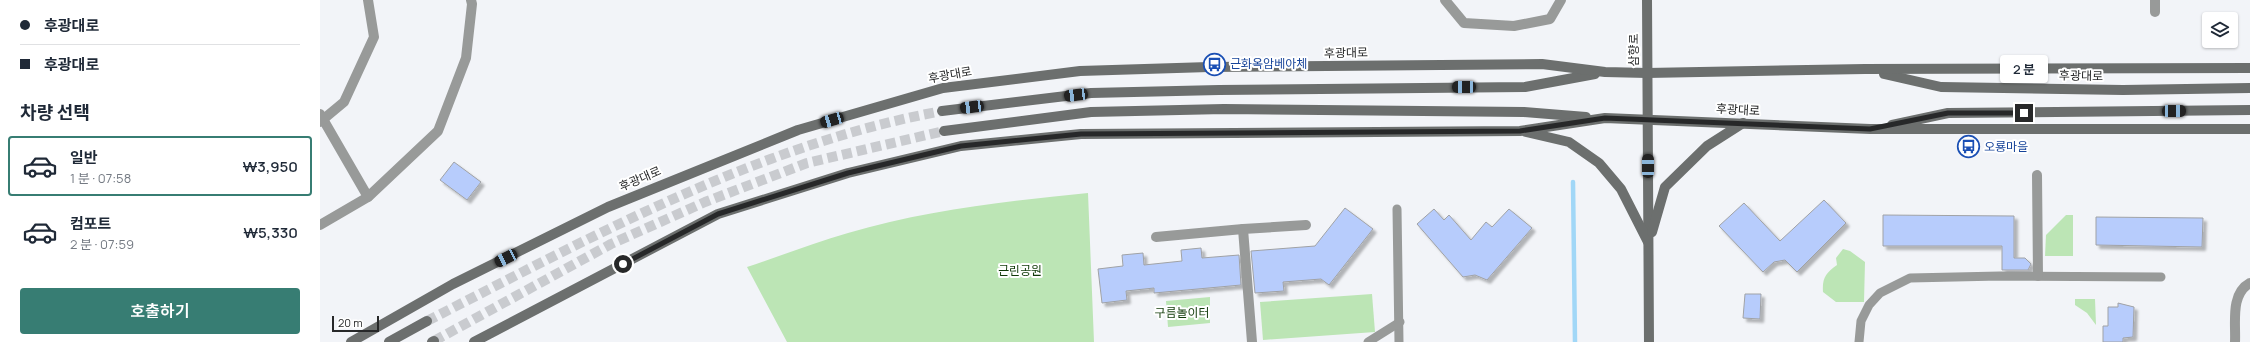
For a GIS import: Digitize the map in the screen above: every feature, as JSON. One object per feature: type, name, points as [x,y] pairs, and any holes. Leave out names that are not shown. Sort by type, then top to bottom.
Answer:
[{"type":"street","points":[[368,0],[374,37],[344,102],[321,119],[368,197]]},
{"type":"street","points":[[320,225],[368,197],[438,131],[466,58],[472,4],[471,0]]},
{"type":"street","points":[[1445,0],[1464,23],[1514,26],[1550,19],[1562,0]]},
{"type":"street","name":"삼향로","points":[[1647,0],[1649,342]]},
{"type":"street","points":[[2155,0],[2155,12]]},
{"type":"street","name":"후광대로","points":[[351,342],[453,284],[608,207],[798,130],[943,88],[1080,71],[1209,67],[1542,64],[1605,72],[1647,73],[1865,69],[2250,68]]},
{"type":"street","name":"후광대로","points":[[1865,69],[1941,87],[2123,90],[2250,88]]},
{"type":"street","name":"후광대로","points":[[942,111],[1091,93],[1219,90],[1525,87],[1605,72]]},
{"type":"street","name":"후광대로","points":[[944,131],[1091,112],[1224,109],[1524,112],[1605,118],[1870,129],[2250,129]]},
{"type":"street","name":"후광대로","points":[[1870,129],[1948,113],[2250,110]]},
{"type":"street","name":"후광대로","points":[[474,342],[718,214],[848,173],[961,146],[1081,134],[1520,131],[1605,118]]},
{"type":"street","points":[[1648,244],[1665,187],[1707,146],[1743,123]]},
{"type":"street","points":[[1520,131],[1569,142],[1599,163],[1620,190],[1648,244]]},
{"type":"street","points":[[2037,175],[2038,276]]},
{"type":"street","points":[[1156,237],[1306,225]]},
{"type":"street","points":[[1243,229],[1252,342]]},
{"type":"street","points":[[2236,342],[2236,302],[2245,286],[2250,283]]},
{"type":"street","points":[[389,342],[427,321]]},
{"type":"lane","points":[[1397,209],[1400,322],[1399,342]]},
{"type":"lane","points":[[1860,342],[1861,320],[1868,305],[1880,293],[1910,278],[2038,276],[2161,277]]},
{"type":"lane","points":[[1368,342],[1400,322]]},
{"type":"green space","name":"근린공원","points":[[1088,193],[1094,342],[787,342],[747,267],[835,237],[907,218],[967,207]]},
{"type":"green space","points":[[2066,215],[2073,215],[2073,256],[2045,256],[2046,235]]},
{"type":"green space","points":[[1843,249],[1850,251],[1865,262],[1864,302],[1836,302],[1823,292],[1824,279],[1837,265],[1836,258]]},
{"type":"green space","points":[[1372,294],[1375,332],[1263,340],[1260,302]]},
{"type":"green space","name":"구름놀이터","points":[[1210,297],[1210,323],[1168,327],[1166,301]]},
{"type":"green space","points":[[2075,299],[2095,299],[2096,325],[2087,313],[2075,305]]},
{"type":"building","points":[[454,162],[481,182],[467,200],[440,180]]},
{"type":"building","points":[[1824,200],[1846,223],[1797,272],[1785,260],[1774,262],[1763,272],[1719,226],[1744,203],[1780,241]]},
{"type":"building","points":[[1345,208],[1373,229],[1329,285],[1321,279],[1283,282],[1284,291],[1255,293],[1251,251],[1315,246]]},
{"type":"building","points":[[1434,209],[1444,220],[1449,215],[1471,240],[1486,222],[1492,227],[1509,209],[1532,228],[1487,280],[1475,275],[1463,277],[1417,224]]},
{"type":"building","points":[[1883,215],[2014,216],[2014,258],[2025,258],[2031,264],[2028,270],[2002,270],[2002,246],[1883,246]]},
{"type":"building","points":[[2096,217],[2203,218],[2202,247],[2096,245]]},
{"type":"building","points":[[1201,248],[1202,258],[1239,255],[1241,285],[1154,293],[1154,288],[1126,291],[1127,300],[1102,303],[1098,269],[1123,266],[1122,255],[1143,253],[1144,265],[1182,261],[1181,250]]},
{"type":"building","points":[[1745,294],[1761,294],[1760,319],[1743,318]]},
{"type":"building","points":[[2118,303],[2134,307],[2133,337],[2123,338],[2123,342],[2103,342],[2103,326],[2108,326],[2108,307],[2118,307]]},
{"type":"waterway","points":[[1573,182],[1575,342]]},
{"type":"tunnel","points":[[427,321],[614,227],[677,197],[741,170],[807,146],[874,126],[942,111]]},
{"type":"tunnel","points":[[434,341],[611,244],[705,202],[807,163],[944,131]]},
{"type":"place","name":"근화옥암베아체","points":[[1215,64]]},
{"type":"place","name":"오룡마을","points":[[1969,147]]},
{"type":"route","points":[[623,264],[718,214],[848,173],[961,146],[1029,138],[1081,134],[1520,131],[1605,118],[1870,129],[1948,113],[2024,113]]}]
